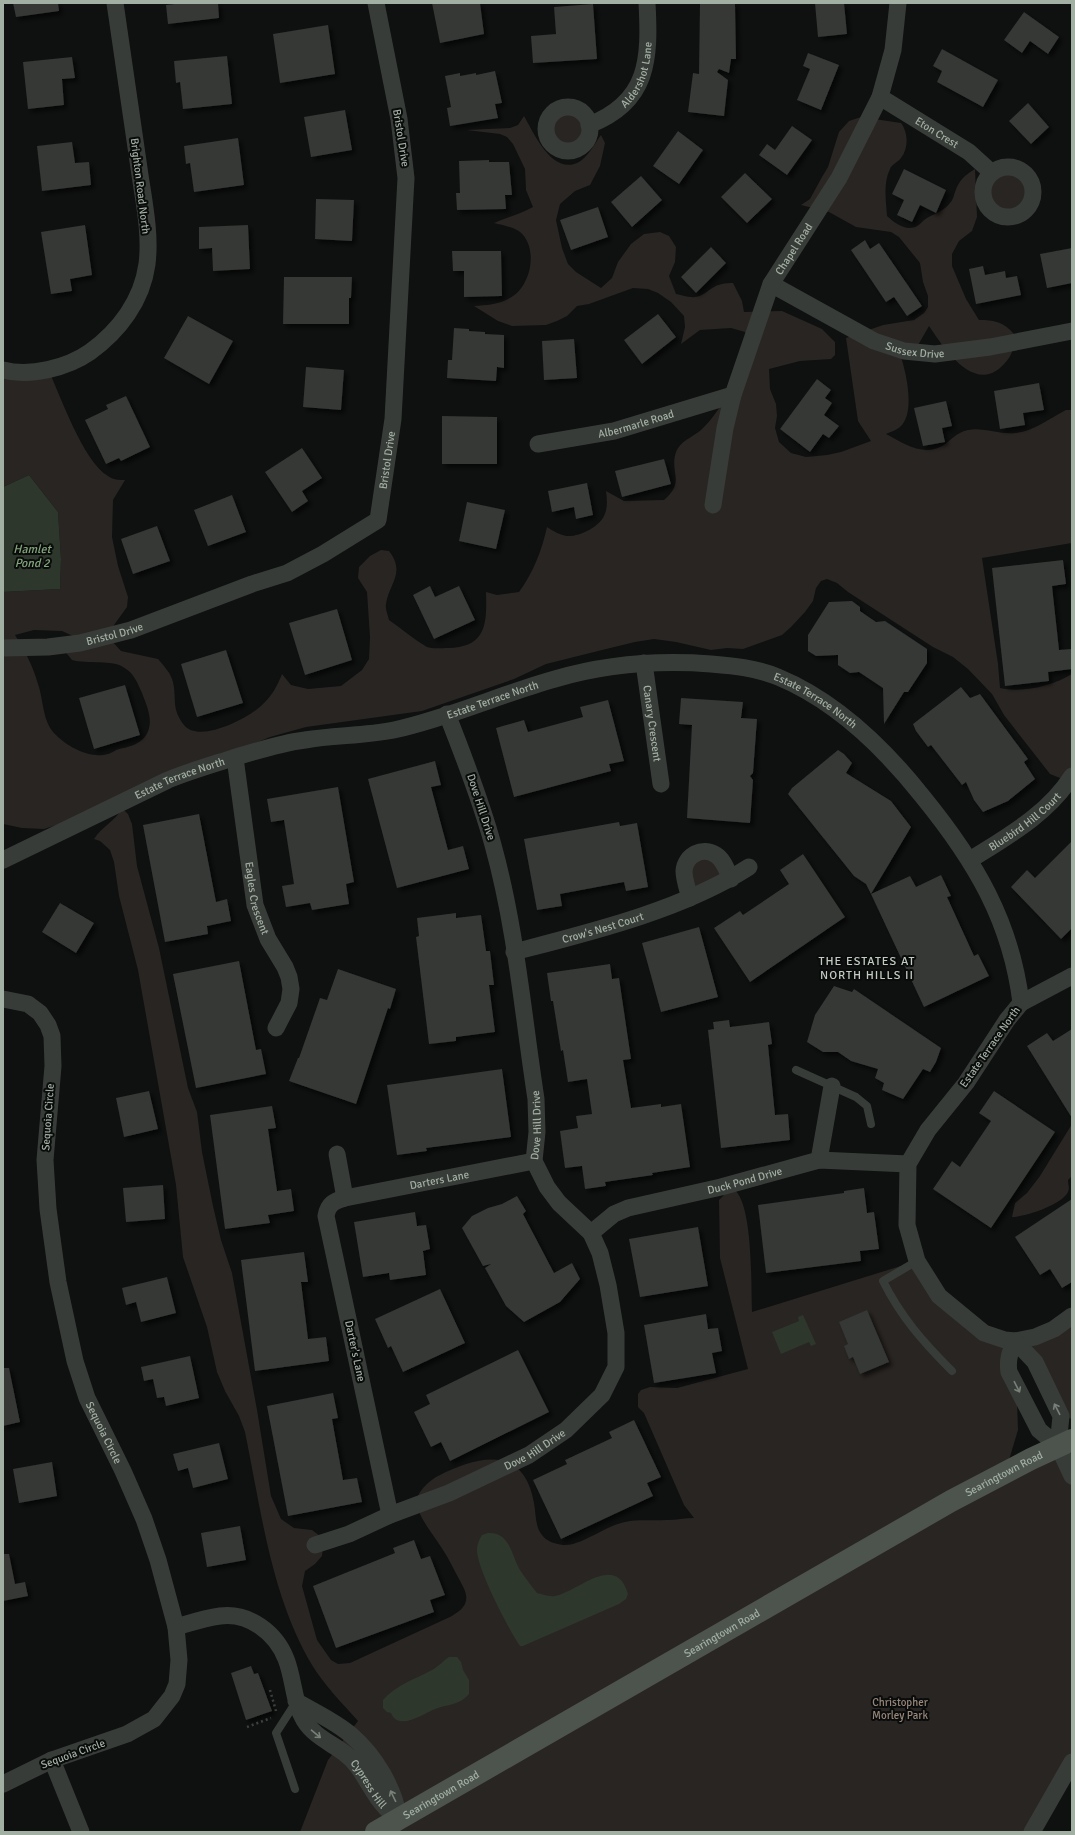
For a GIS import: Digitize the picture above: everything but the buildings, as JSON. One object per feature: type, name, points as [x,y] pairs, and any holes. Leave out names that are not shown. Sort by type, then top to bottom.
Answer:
[{"type":"main road","name":"Searingtown Road","points":[[376,1832],[944,1505],[1017,1466],[1065,1443]]},
{"type":"street","name":"Brighton Road North","points":[[3,370],[33,372],[60,367],[84,356],[104,342],[118,327],[139,294],[147,264],[147,224],[115,3]]},
{"type":"street","name":"Bristol Drive","points":[[3,648],[48,647],[80,643],[131,630],[252,584],[287,573],[323,554],[378,520],[394,419],[406,178],[401,131],[376,3]]},
{"type":"street","name":"Aldershot Lane","points":[[589,125],[607,118],[621,108],[639,84],[646,57],[648,33],[647,3]]},
{"type":"street","name":"Chapel Road","points":[[713,505],[733,395],[771,284],[839,178],[880,97],[893,50],[898,3]]},
{"type":"street","name":"Eton Crest","points":[[880,97],[969,152],[991,172]]},
{"type":"street","name":"Sussex Drive","points":[[771,284],[874,341],[889,347],[917,353],[935,354],[990,347],[1072,331]]},
{"type":"street","name":"Albermarle Road","points":[[538,444],[614,431],[733,395]]},
{"type":"street","name":"Estate Terrace North","points":[[3,860],[168,780],[195,769],[268,747],[304,740],[394,730],[556,678],[607,668],[644,663],[682,662],[755,669],[780,678],[815,696],[855,725],[904,773],[945,824],[970,860],[1006,936],[1014,958],[1021,1004],[994,1039],[966,1083],[928,1130],[908,1164]]},
{"type":"street","name":"Canary Crescent","points":[[644,663],[661,784]]},
{"type":"street","name":"Dove Hill Drive","points":[[315,1545],[349,1534],[390,1515],[448,1494],[529,1455],[566,1430],[602,1395],[616,1367],[616,1333],[600,1253],[591,1233],[559,1203],[547,1187],[534,1161],[537,1132],[536,1099],[505,897],[493,845],[471,776],[447,714]]},
{"type":"street","name":"Eagles Crescent","points":[[235,758],[255,905],[268,939],[285,967],[289,977],[291,989],[289,1003],[276,1028]]},
{"type":"street","name":"Bluebird Hill Court","points":[[970,860],[1017,831],[1037,816],[1067,784],[1072,776]]},
{"type":"street","points":[[690,898],[684,873],[685,866],[692,856],[698,852],[711,852],[717,855],[722,860],[731,879]]},
{"type":"street","name":"Crow's Nest Court","points":[[514,952],[574,937],[690,898],[731,879],[749,867]]},
{"type":"street","points":[[1021,1004],[1072,976]]},
{"type":"street","name":"Sequoia Circle","points":[[3,999],[28,1004],[40,1013],[48,1025],[52,1036],[53,1066],[45,1160],[48,1209],[61,1296],[75,1361],[87,1398],[123,1471],[144,1519],[158,1560],[176,1627],[179,1660],[177,1684],[172,1696],[154,1719],[127,1734],[52,1760],[3,1784]]},
{"type":"street","points":[[819,1160],[832,1086]]},
{"type":"street","points":[[337,1154],[345,1198]]},
{"type":"street","name":"Duck Pond Drive","points":[[591,1233],[614,1214],[628,1208],[721,1187],[819,1160],[908,1164]]},
{"type":"street","name":"Darters Lane","points":[[345,1198],[534,1161]]},
{"type":"street","points":[[908,1164],[908,1225],[917,1261],[940,1296],[984,1333],[1005,1340],[1015,1341],[1035,1337],[1054,1329],[1072,1316]]},
{"type":"street","name":"Darter's Lane","points":[[345,1198],[335,1200],[330,1204],[326,1216],[390,1515]]},
{"type":"street","points":[[1015,1341],[1035,1362],[1061,1416],[1072,1476]]},
{"type":"street","points":[[1015,1341],[1009,1355],[1009,1372],[1039,1430],[1065,1443]]},
{"type":"street","name":"Cypress Hill","points":[[176,1627],[221,1616],[248,1620],[258,1625],[278,1643],[286,1659],[296,1701],[310,1729],[353,1761],[363,1773],[386,1808],[399,1819]]},
{"type":"street","points":[[52,1760],[81,1832]]},
{"type":"street","points":[[1032,1832],[1072,1762]]},
{"type":"lane","points":[[796,1070],[856,1097],[867,1106],[871,1124]]},
{"type":"lane","points":[[917,1261],[883,1281],[896,1307],[915,1332],[952,1371]]},
{"type":"lane","points":[[295,1789],[276,1733],[296,1701]]},
{"type":"path","points":[[247,1727],[278,1715],[270,1690]]},
{"type":"green space","points":[[568,107],[580,111],[586,117],[590,129],[586,141],[580,147],[568,151],[556,147],[550,141],[546,129],[550,117],[556,111]]},
{"type":"green space","points":[[524,116],[544,150],[559,163],[568,165],[581,161],[601,135],[605,143],[600,166],[590,185],[575,191],[560,204],[556,220],[562,248],[568,264],[576,272],[601,288],[612,278],[618,262],[631,244],[644,234],[660,232],[669,236],[676,247],[675,262],[669,276],[676,294],[695,297],[704,294],[720,284],[733,283],[742,301],[744,312],[782,311],[822,329],[835,342],[835,355],[831,359],[800,361],[769,369],[770,389],[776,404],[777,416],[775,428],[779,442],[791,453],[806,457],[841,452],[871,441],[858,421],[846,338],[883,325],[914,320],[924,313],[928,307],[928,296],[923,282],[920,263],[899,237],[891,232],[856,227],[829,212],[801,205],[810,199],[828,167],[839,132],[849,121],[861,117],[901,123],[907,140],[905,150],[900,159],[891,167],[888,174],[886,180],[886,198],[887,216],[901,226],[913,228],[948,206],[960,181],[975,169],[977,217],[972,231],[959,241],[952,254],[952,266],[966,299],[979,320],[998,322],[1014,334],[1012,352],[1008,360],[1001,367],[990,374],[980,375],[970,371],[960,364],[942,345],[929,326],[917,347],[900,354],[907,381],[909,402],[908,412],[905,421],[900,427],[886,434],[913,448],[928,450],[942,446],[964,431],[980,429],[1004,433],[1023,432],[1036,427],[1066,410],[1072,410],[1072,543],[982,558],[998,664],[1000,688],[1018,690],[1028,689],[1056,682],[1072,674],[1072,772],[1060,778],[1050,774],[1004,715],[992,694],[968,669],[953,657],[933,647],[848,592],[837,583],[827,579],[821,581],[816,588],[813,601],[805,612],[782,635],[743,649],[727,648],[711,650],[676,642],[654,639],[635,642],[546,664],[514,679],[422,711],[306,727],[270,737],[63,823],[44,829],[22,828],[3,824],[3,592],[60,589],[61,559],[58,512],[29,475],[3,487],[3,370],[48,369],[81,443],[90,457],[99,468],[110,477],[116,480],[125,480],[113,500],[112,537],[118,566],[128,597],[127,607],[114,625],[110,639],[121,651],[158,659],[171,675],[177,714],[184,725],[191,730],[201,732],[224,727],[236,722],[256,710],[269,698],[282,674],[291,685],[308,689],[341,686],[362,670],[369,659],[370,637],[367,592],[358,578],[359,567],[370,556],[381,550],[389,551],[396,566],[395,578],[386,604],[389,620],[427,647],[461,647],[477,639],[482,632],[486,615],[486,592],[497,595],[519,592],[529,577],[536,561],[547,527],[562,535],[572,536],[583,533],[598,524],[604,516],[606,510],[606,491],[624,501],[664,500],[671,493],[676,482],[674,459],[678,448],[709,422],[730,390],[754,346],[745,332],[731,328],[700,330],[681,344],[685,327],[684,316],[671,302],[658,293],[648,289],[633,288],[589,304],[577,306],[567,316],[546,325],[512,326],[498,321],[474,306],[492,304],[506,300],[517,293],[523,285],[530,267],[531,257],[526,239],[517,230],[494,223],[524,212],[533,207],[526,190],[525,169],[513,144],[507,137],[500,134],[466,130],[510,128],[518,125]],"holes":[[[34,630],[62,631],[75,637],[63,649],[72,660],[119,665],[127,669],[133,675],[147,706],[150,724],[145,737],[137,743],[108,754],[94,755],[73,748],[51,730],[46,718],[34,671],[15,635]]]},
{"type":"green space","points":[[1003,167],[1013,167],[1026,174],[1033,187],[1033,197],[1026,210],[1013,217],[1003,217],[994,213],[987,206],[983,197],[983,187],[987,178],[994,171]]},
{"type":"green space","name":"Christopher Morley Park","points":[[122,808],[128,814],[132,824],[137,866],[159,948],[188,1088],[197,1112],[202,1152],[213,1206],[221,1240],[232,1273],[271,1496],[281,1519],[294,1528],[312,1530],[320,1536],[323,1546],[322,1556],[315,1564],[305,1571],[302,1586],[317,1640],[331,1660],[338,1664],[350,1663],[452,1616],[464,1606],[466,1594],[464,1588],[445,1553],[427,1526],[417,1506],[418,1497],[425,1486],[435,1478],[453,1469],[469,1463],[484,1460],[498,1460],[510,1463],[521,1471],[529,1484],[540,1532],[548,1541],[560,1545],[578,1542],[609,1527],[625,1522],[694,1518],[684,1505],[644,1413],[638,1407],[638,1394],[641,1390],[650,1387],[677,1388],[748,1369],[720,1258],[719,1200],[728,1191],[736,1191],[742,1201],[746,1214],[750,1248],[752,1312],[917,1261],[939,1296],[1005,1340],[1072,1317],[1072,1419],[1061,1416],[1015,1341],[1018,1430],[1009,1460],[1058,1446],[1072,1474],[1072,1762],[1032,1832],[300,1832],[328,1760],[358,1721],[317,1673],[298,1638],[286,1610],[277,1582],[262,1522],[245,1432],[239,1416],[225,1391],[217,1372],[207,1327],[183,1257],[176,1185],[138,970],[119,896],[114,862],[110,850],[100,841],[94,839]]},
{"type":"green space","points":[[704,853],[728,878],[692,895],[687,867]]},
{"type":"green space","points":[[1072,1124],[1072,1176],[1068,1180],[1068,1192],[1064,1197],[1051,1206],[1033,1213],[1012,1217],[1015,1203],[1027,1193],[1040,1176]]},
{"type":"water","name":"Hamlet Pond 2","points":[[29,475],[58,512],[61,559],[60,589],[3,592],[3,487]]},
{"type":"water","points":[[803,1315],[816,1344],[811,1346],[809,1342],[781,1354],[772,1332],[799,1321],[798,1317]]},
{"type":"water","points":[[488,1533],[501,1536],[505,1540],[509,1545],[520,1570],[537,1593],[555,1596],[565,1593],[596,1577],[606,1575],[615,1576],[622,1582],[628,1594],[626,1599],[619,1604],[520,1646],[487,1584],[478,1559],[478,1542],[482,1535]]},
{"type":"water","points":[[449,1657],[457,1657],[461,1662],[463,1670],[469,1680],[469,1694],[466,1698],[435,1709],[412,1720],[405,1721],[399,1721],[383,1708],[383,1700],[394,1690],[434,1669]]},
{"type":"district","name":"THE ESTATES AT NORTH HILLS II","points":[[867,968]]}]
